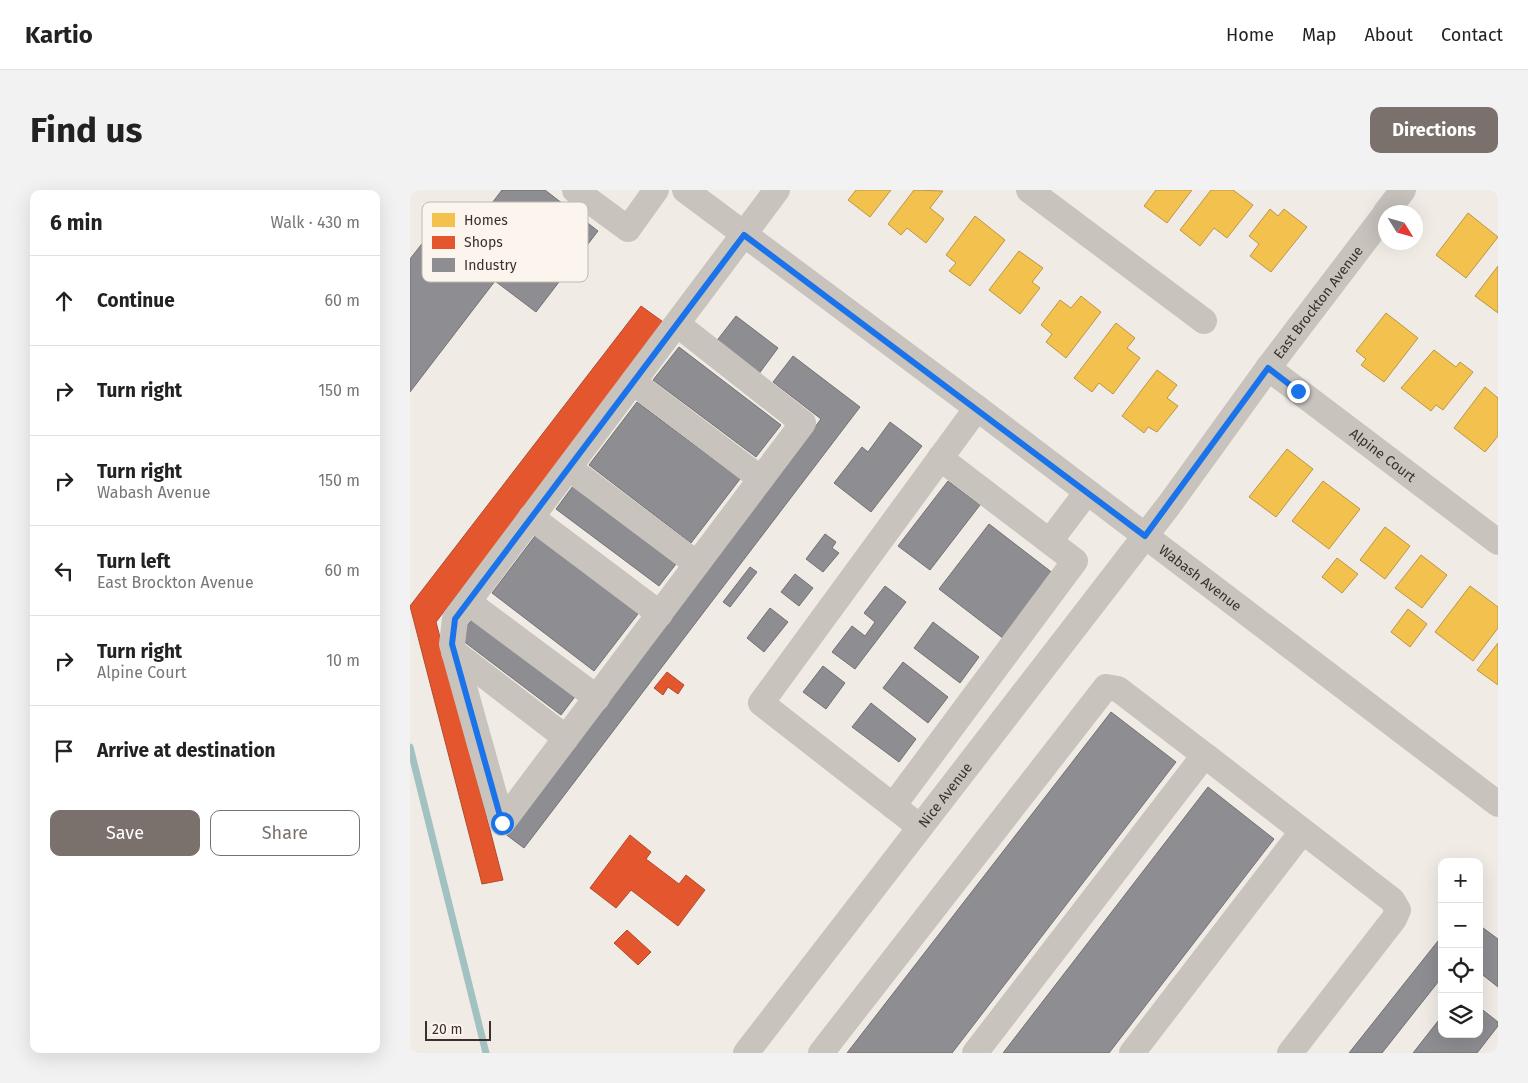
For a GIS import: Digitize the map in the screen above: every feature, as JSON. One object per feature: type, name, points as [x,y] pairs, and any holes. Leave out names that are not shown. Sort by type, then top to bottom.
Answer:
[{"type":"street","points":[[575,190],[628,229],[656,190]]},
{"type":"street","name":"Wabash Avenue","points":[[685,190],[977,408],[1498,804]]},
{"type":"street","points":[[677,324],[803,423],[502,823],[452,644],[455,619],[777,190]]},
{"type":"street","points":[[1029,190],[1204,321]]},
{"type":"street","name":"East Brockton Avenue","points":[[1392,205],[1403,190]]},
{"type":"street","name":"East Brockton Avenue","points":[[1145,536],[1268,368],[1378,224]]},
{"type":"street","name":"Alpine Court","points":[[1268,368],[1498,542]]},
{"type":"street","points":[[633,382],[761,479]]},
{"type":"street","points":[[920,827],[761,703],[977,408]]},
{"type":"street","points":[[893,806],[1075,560],[940,458]]},
{"type":"street","points":[[568,468],[697,564]]},
{"type":"street","points":[[1050,542],[1087,492]]},
{"type":"street","points":[[531,517],[660,614]]},
{"type":"street","name":"Nice Avenue","points":[[746,1053],[1145,536]]},
{"type":"street","points":[[468,602],[597,698]]},
{"type":"street","points":[[454,652],[566,738]]},
{"type":"street","points":[[821,1053],[1106,688],[1118,689],[1392,900],[1398,910],[1394,919],[1290,1053]]},
{"type":"street","points":[[978,692],[1006,716]]},
{"type":"street","points":[[975,1053],[1203,757],[1207,757]]},
{"type":"street","points":[[1132,1053],[1302,832]]},
{"type":"building: Homes","points":[[856,190],[891,190],[870,217],[848,200]]},
{"type":"building: Homes","points":[[914,190],[943,191],[930,208],[944,219],[926,243],[907,228],[901,235],[888,224]]},
{"type":"building: Homes","points":[[1156,190],[1192,190],[1167,223],[1144,206]]},
{"type":"building: Homes","points":[[1211,190],[1233,190],[1253,205],[1227,238],[1214,228],[1200,246],[1180,230]]},
{"type":"building: Homes","points":[[1270,209],[1278,216],[1284,209],[1307,227],[1271,272],[1250,256],[1259,244],[1249,236]]},
{"type":"building: Homes","points":[[1468,213],[1498,237],[1466,278],[1436,255]]},
{"type":"building: Homes","points":[[975,216],[1005,240],[970,286],[949,271],[956,263],[946,255]]},
{"type":"building: Homes","points":[[1019,251],[1043,268],[1032,282],[1040,288],[1020,314],[989,290]]},
{"type":"building: Homes","points":[[1498,266],[1498,313],[1475,296]]},
{"type":"building: Homes","points":[[1081,296],[1101,312],[1066,358],[1046,342],[1052,334],[1041,325],[1060,300],[1071,308]]},
{"type":"building: Homes","points":[[1386,313],[1418,338],[1384,382],[1361,365],[1366,359],[1356,351]]},
{"type":"building: Homes","points":[[1116,323],[1135,338],[1127,348],[1140,358],[1113,394],[1099,383],[1092,392],[1074,378]]},
{"type":"building: Homes","points":[[1434,350],[1456,367],[1460,362],[1473,372],[1443,410],[1436,405],[1431,411],[1401,388]]},
{"type":"building: Homes","points":[[1157,370],[1177,385],[1167,398],[1178,406],[1157,432],[1148,427],[1144,433],[1122,416]]},
{"type":"building: Homes","points":[[1485,387],[1498,398],[1498,436],[1485,452],[1454,428]]},
{"type":"building: Homes","points":[[1287,449],[1313,469],[1276,517],[1249,497]]},
{"type":"building: Homes","points":[[1323,481],[1360,509],[1329,549],[1292,521]]},
{"type":"building: Homes","points":[[1385,527],[1410,546],[1385,579],[1360,560]]},
{"type":"building: Homes","points":[[1421,555],[1447,575],[1422,608],[1395,588]]},
{"type":"building: Homes","points":[[1337,558],[1358,574],[1342,593],[1322,577]]},
{"type":"building: Homes","points":[[1470,586],[1498,607],[1498,628],[1473,661],[1435,632]]},
{"type":"building: Homes","points":[[1408,609],[1427,624],[1410,647],[1391,632]]},
{"type":"building: Homes","points":[[1498,643],[1498,685],[1477,670]]},
{"type":"building: Shops","points":[[641,306],[666,324],[436,622],[503,880],[482,884],[410,606]]},
{"type":"building: Shops","points":[[667,672],[684,685],[678,694],[668,687],[663,695],[654,688]]},
{"type":"building: Shops","points":[[630,835],[651,852],[646,859],[679,884],[686,875],[705,890],[678,926],[631,890],[616,908],[590,888]]},
{"type":"building: Shops","points":[[627,930],[651,952],[638,965],[614,943]]},
{"type":"building: Industry","points":[[502,190],[545,190],[561,202],[493,202]]},
{"type":"building: Industry","points":[[588,223],[598,231],[588,244]]},
{"type":"building: Industry","points":[[422,244],[422,282],[494,282],[410,392],[410,259]]},
{"type":"building: Industry","points":[[496,282],[559,282],[536,312]]},
{"type":"building: Industry","points":[[736,316],[778,348],[758,375],[715,343]]},
{"type":"building: Industry","points":[[679,347],[781,425],[756,457],[653,380]]},
{"type":"building: Industry","points":[[793,356],[860,407],[524,848],[504,833],[821,419],[773,382]]},
{"type":"building: Industry","points":[[637,402],[740,479],[691,543],[589,465]]},
{"type":"building: Industry","points":[[890,422],[922,446],[871,512],[834,483],[862,447],[868,452]]},
{"type":"building: Industry","points":[[948,481],[980,505],[930,570],[898,546]]},
{"type":"building: Industry","points":[[573,486],[676,564],[659,586],[556,509]]},
{"type":"building: Industry","points":[[989,524],[1054,574],[1004,639],[939,589]]},
{"type":"building: Industry","points":[[538,532],[641,610],[594,671],[492,593]]},
{"type":"building: Industry","points":[[825,534],[836,542],[832,548],[839,553],[823,572],[806,559]]},
{"type":"building: Industry","points":[[750,567],[757,572],[730,607],[723,602]]},
{"type":"building: Industry","points":[[795,574],[813,588],[799,606],[781,592]]},
{"type":"building: Industry","points":[[885,586],[906,602],[855,669],[832,652],[852,626],[865,636],[875,622],[864,613]]},
{"type":"building: Industry","points":[[770,608],[788,622],[764,652],[747,638]]},
{"type":"building: Industry","points":[[474,617],[577,694],[561,715],[458,637]]},
{"type":"building: Industry","points":[[933,622],[979,657],[960,683],[914,648]]},
{"type":"building: Industry","points":[[903,662],[948,697],[928,723],[883,688]]},
{"type":"building: Industry","points":[[823,666],[845,683],[826,709],[803,692]]},
{"type":"building: Industry","points":[[871,703],[916,739],[899,762],[852,727]]},
{"type":"building: Industry","points":[[1111,712],[1176,762],[952,1053],[847,1053]]},
{"type":"building: Industry","points":[[1208,787],[1274,839],[1109,1053],[1003,1053]]},
{"type":"building: Industry","points":[[1483,928],[1498,939],[1498,987],[1483,975]]},
{"type":"building: Industry","points":[[1438,941],[1438,982],[1382,1053],[1349,1053]]},
{"type":"building: Industry","points":[[1483,1010],[1498,1022],[1498,1026],[1477,1053],[1413,1053],[1438,1021],[1438,1038],[1483,1038]]},
{"type":"waterway","points":[[410,747],[486,1053]]},
{"type":"route","points":[[502,823],[452,644],[455,619],[744,235],[977,408],[1145,536],[1268,368],[1298,391]]}]
